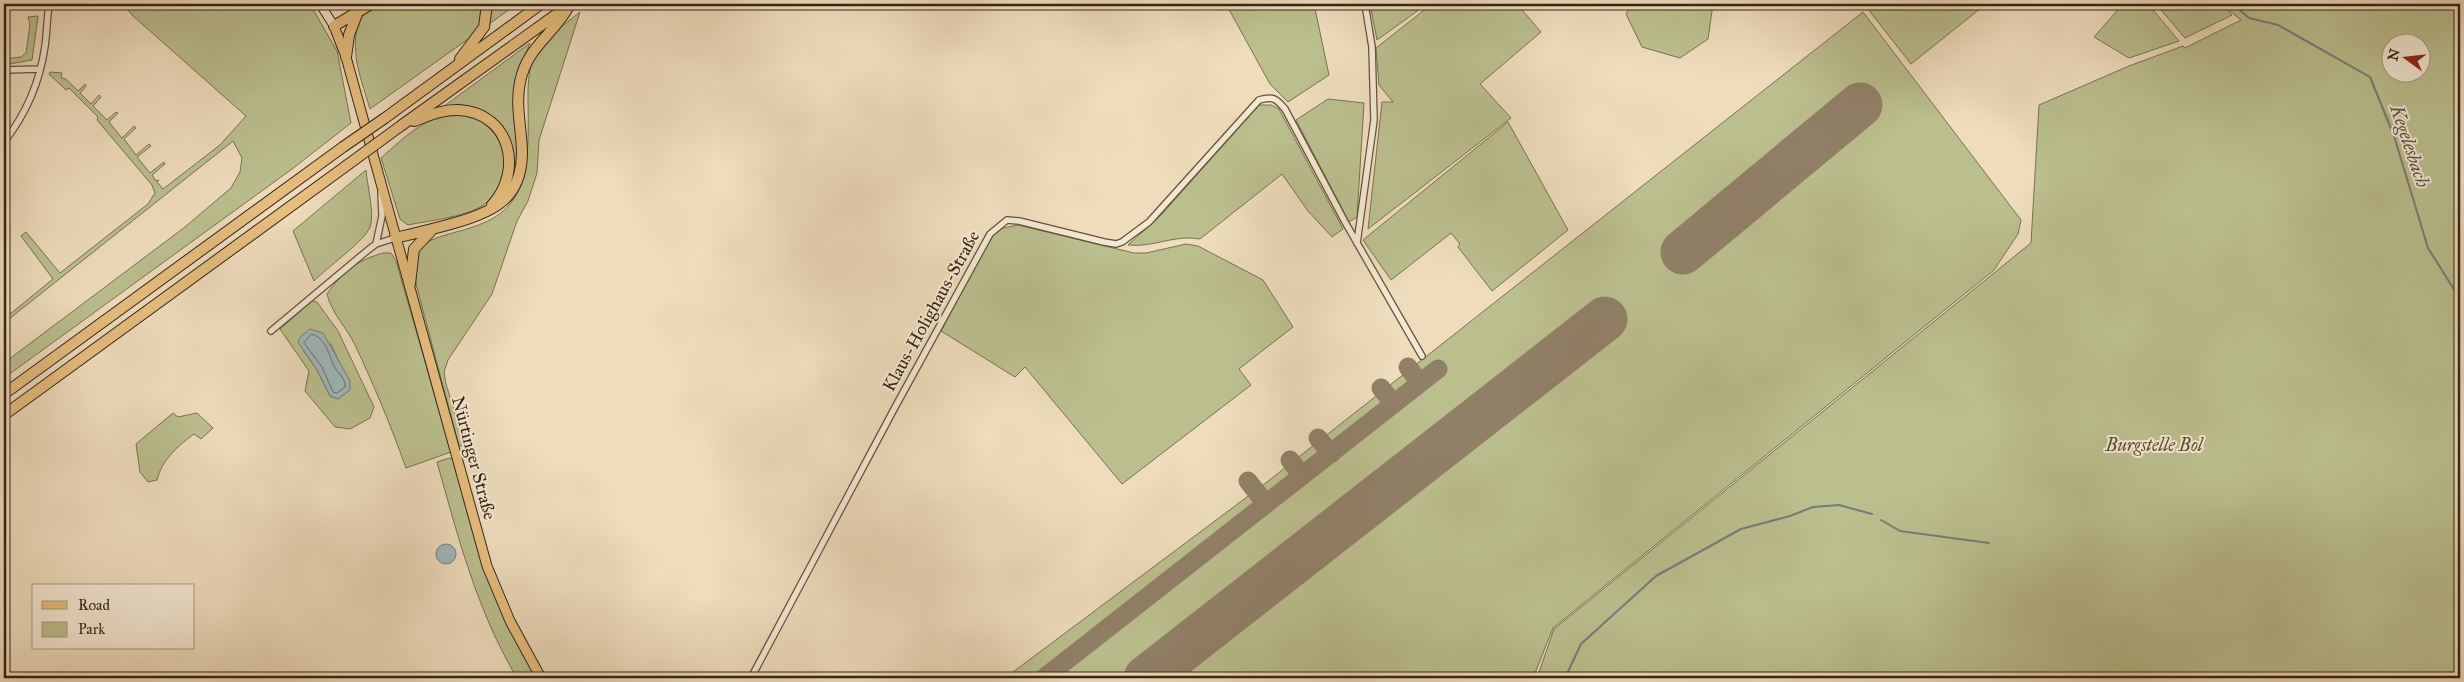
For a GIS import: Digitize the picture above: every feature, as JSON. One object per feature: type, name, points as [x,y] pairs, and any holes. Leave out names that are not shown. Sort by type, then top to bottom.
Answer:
[{"type":"highway","points":[[334,26],[371,4]]},
{"type":"highway","points":[[451,69],[481,33],[487,18],[487,4]]},
{"type":"highway","points":[[4,394],[541,4]]},
{"type":"highway","points":[[4,415],[570,4]]},
{"type":"highway","points":[[396,238],[432,230],[480,215],[500,205],[514,186],[522,156],[518,98],[522,74],[535,47],[562,20],[570,4]]},
{"type":"highway","points":[[346,57],[349,35],[357,14]]},
{"type":"highway","points":[[402,125],[437,113],[458,110],[477,114],[489,120],[498,130],[508,148],[510,171],[508,181],[496,201],[480,215]]},
{"type":"highway","points":[[410,284],[414,249],[432,230]]},
{"type":"main road","name":"Nürtinger Straße","points":[[320,4],[334,26],[346,57],[381,190],[410,284],[487,566],[510,621],[541,678]]},
{"type":"street","points":[[4,142],[25,109],[40,69],[48,4]]},
{"type":"street","points":[[1357,243],[1374,120],[1372,48],[1365,4]]},
{"type":"street","points":[[4,70],[40,69]]},
{"type":"street","name":"Klaus-Holighaus-Straße","points":[[751,678],[893,410],[990,234],[997,226],[1007,220],[1019,220],[1104,242],[1116,244],[1122,242],[1149,222],[1258,100],[1269,96],[1276,98],[1285,108],[1357,243],[1422,356]]},
{"type":"street","points":[[376,244],[382,216],[381,190]]},
{"type":"street","points":[[271,331],[376,244],[396,238]]},
{"type":"green space","points":[[123,4],[310,4],[337,51],[351,123],[292,169],[4,378],[4,363],[185,227],[231,188],[240,172],[242,158],[233,141],[4,323],[4,319],[53,279],[21,236],[26,232],[60,273],[148,204],[155,193],[152,185],[97,120],[98,117],[69,88],[66,90],[49,74],[50,72],[62,73],[61,78],[66,79],[78,91],[85,84],[86,86],[80,93],[91,104],[99,95],[101,97],[93,106],[107,120],[116,112],[118,113],[109,122],[122,138],[134,126],[136,128],[124,139],[136,155],[149,144],[151,146],[137,157],[150,173],[164,162],[165,164],[152,175],[156,181],[159,180],[157,182],[163,189],[220,145],[246,116],[132,15]]},
{"type":"green space","points":[[334,4],[517,4],[370,109],[356,57],[355,46],[358,25],[348,6],[338,7]]},
{"type":"green space","points":[[1226,4],[1314,4],[1329,75],[1288,102],[1270,84]]},
{"type":"green space","points":[[1370,4],[1427,4],[1377,40]]},
{"type":"green space","points":[[1432,4],[1517,4],[1541,32],[1480,84],[1511,118],[1368,229],[1382,102],[1393,102],[1379,85],[1376,48]]},
{"type":"green space","points":[[1631,4],[1713,4],[1708,39],[1680,58],[1642,47],[1626,14]]},
{"type":"green space","points":[[1864,4],[1986,4],[1911,64]]},
{"type":"green space","points":[[2123,4],[2148,4],[2179,41],[2129,58],[2094,37]]},
{"type":"green space","name":"Burgstelle Bol","points":[[2156,4],[2249,4],[2255,7],[2258,4],[2460,4],[2460,678],[1537,678],[1554,629],[2031,243],[2039,105],[2129,66],[2183,46],[2185,48],[2241,20],[2224,6],[2232,15],[2185,38]]},
{"type":"green space","points":[[580,12],[539,140],[537,173],[528,201],[517,221],[492,294],[448,360],[444,372],[457,420],[470,441],[467,445],[459,446],[416,284],[416,258],[419,250],[426,243],[480,225],[494,218],[506,208],[516,195],[521,184],[526,160],[528,84],[531,65],[547,40]]},
{"type":"green space","points":[[1863,12],[2021,220],[2018,234],[1994,270],[1553,628],[1533,678],[1005,678],[1267,482]]},
{"type":"green space","points":[[38,16],[32,60],[4,65],[4,59],[21,57],[26,53],[30,24],[28,17]]},
{"type":"green space","points":[[530,43],[522,63],[516,166],[508,189],[510,179],[498,125],[443,107]]},
{"type":"green space","points":[[1328,99],[1364,103],[1357,217],[1349,222],[1296,120]]},
{"type":"green space","points":[[1259,105],[1271,105],[1279,109],[1343,229],[1332,237],[1308,211],[1282,174],[1200,239],[1182,238],[1146,245],[1128,245],[1162,214]]},
{"type":"green space","points":[[453,112],[480,119],[491,127],[498,137],[503,149],[504,161],[499,187],[492,197],[474,210],[455,216],[408,225],[400,219],[381,158],[422,125]]},
{"type":"green space","points":[[1508,122],[1568,230],[1492,291],[1458,247],[1460,244],[1451,233],[1391,280],[1363,240]]},
{"type":"green space","points":[[366,170],[371,207],[370,227],[361,240],[314,281],[293,231]]},
{"type":"green space","points":[[1018,225],[1134,253],[1146,253],[1186,244],[1198,246],[1263,280],[1293,327],[1239,369],[1251,385],[1122,484],[1025,367],[1015,377],[941,331],[991,237],[999,229]]},
{"type":"green space","points":[[383,253],[391,253],[396,261],[451,452],[406,468],[362,360],[352,339],[332,308],[327,294],[351,268],[358,263]]},
{"type":"green space","points":[[312,301],[317,302],[338,331],[374,407],[370,418],[350,429],[335,427],[305,391],[309,371],[280,329]],"holes":[[[331,344],[343,373],[347,392],[338,399],[330,396],[317,370],[303,350]]]},
{"type":"green space","points":[[173,413],[178,417],[197,413],[213,428],[201,439],[194,434],[182,443],[167,459],[159,472],[157,480],[148,482],[140,472],[136,444]]},
{"type":"green space","points":[[449,458],[454,459],[492,590],[538,678],[517,678],[503,653],[480,600],[461,546],[437,462]]},
{"type":"water","points":[[310,329],[323,333],[350,381],[350,390],[338,399],[330,396],[317,370],[298,342],[301,336]]},
{"type":"water","points":[[446,544],[453,547],[456,554],[453,561],[446,564],[439,561],[436,554],[439,547]]},
{"type":"waterway","name":"Kegelesbach","points":[[2233,4],[2241,11]]},
{"type":"waterway","name":"Kegelesbach","points":[[2242,12],[2249,18],[2278,25],[2370,77],[2394,136],[2428,248],[2460,299]]},
{"type":"waterway","points":[[1565,678],[1581,644],[1656,576],[1741,529],[1790,516],[1813,507],[1839,505],[1872,514]]},
{"type":"waterway","points":[[1881,520],[1900,531],[1989,543]]},
{"type":"taxiway","points":[[1408,367],[1420,383]]},
{"type":"taxiway","points":[[1044,678],[1438,369]]},
{"type":"taxiway","points":[[1381,388],[1394,404]]},
{"type":"taxiway","points":[[1318,438],[1331,454]]},
{"type":"taxiway","points":[[1290,460],[1302,476]]},
{"type":"taxiway","points":[[1248,481],[1266,504]]},
{"type":"runway","points":[[1683,252],[1860,105]]},
{"type":"runway","points":[[1146,678],[1605,319]]}]
